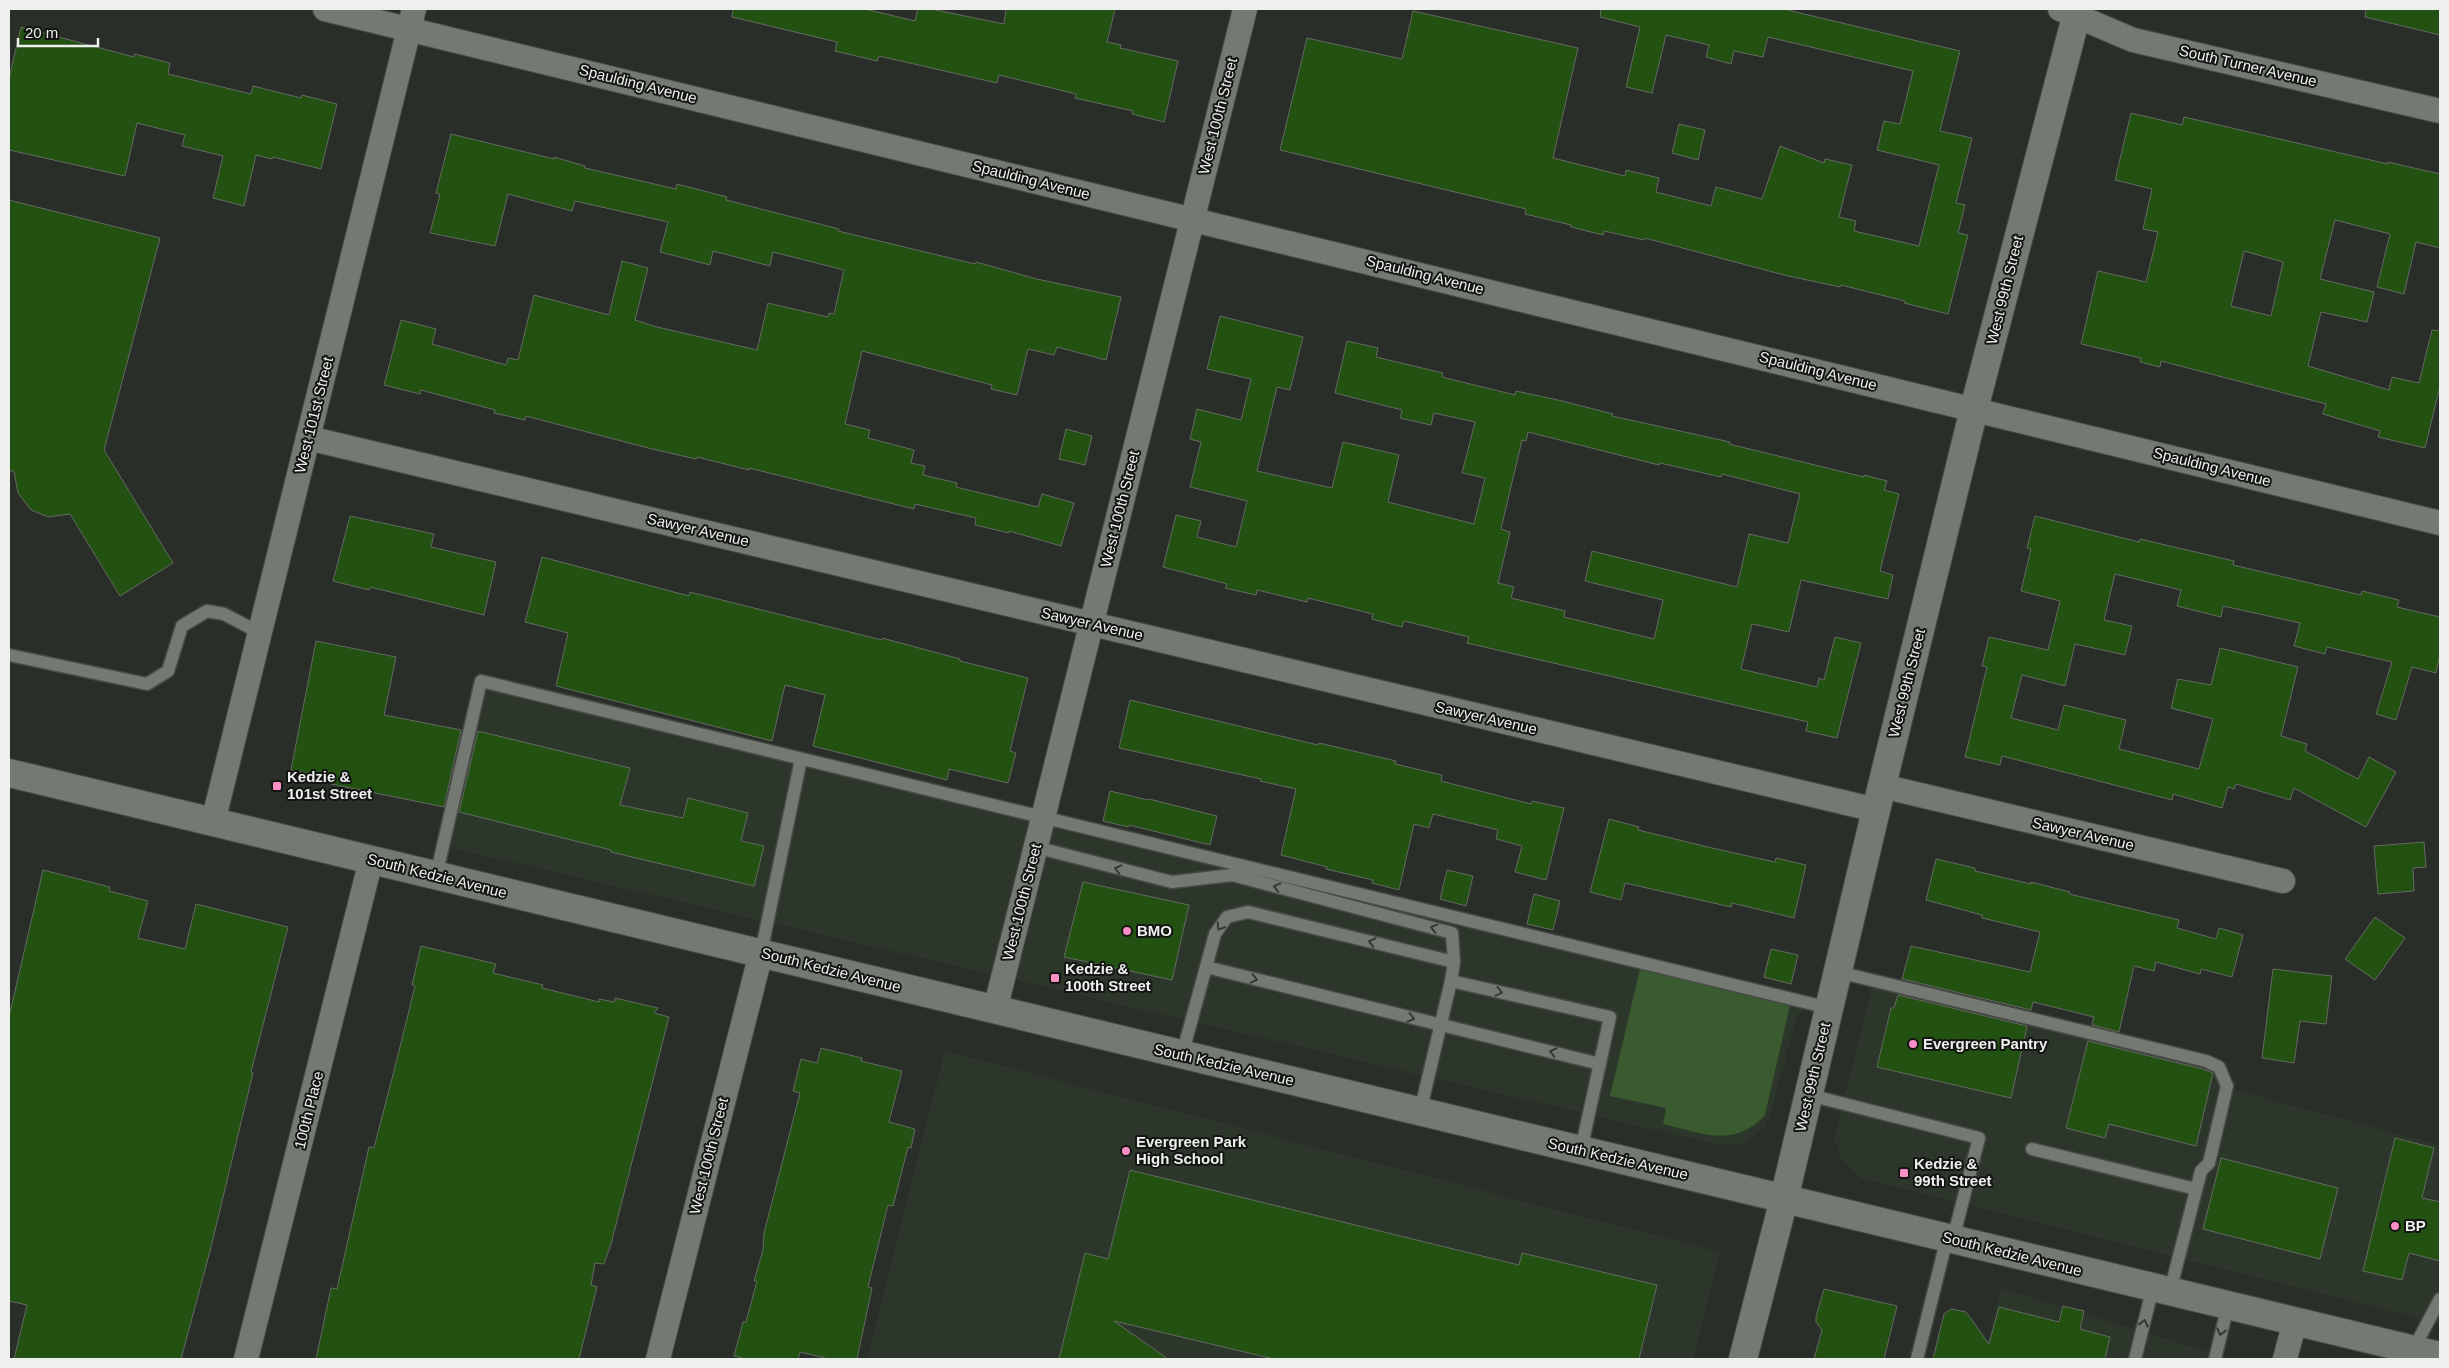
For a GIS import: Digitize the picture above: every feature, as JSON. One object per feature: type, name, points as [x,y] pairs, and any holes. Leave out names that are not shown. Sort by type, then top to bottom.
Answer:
[{"type":"main road","name":"West 99th Street","points":[[1743,1359],[1784,1199],[1879,798],[2071,11]]},
{"type":"main road","name":"South Kedzie Avenue","points":[[9,773],[2440,1356]]},
{"type":"street","name":"Spaulding Avenue","points":[[324,9],[412,19],[1192,219],[2440,522]]},
{"type":"street","name":"West 100th Street","points":[[995,1010],[1245,9]]},
{"type":"street","name":"South Turner Avenue","points":[[2071,11],[2133,40],[2440,111]]},
{"type":"street","name":"West 101st Street","points":[[213,822],[412,19]]},
{"type":"street","name":"Sawyer Avenue","points":[[308,438],[1091,624],[1879,798],[2283,881]]},
{"type":"street","name":"100th Place","points":[[246,1359],[371,860]]},
{"type":"street","name":"West 100th Street","points":[[658,1359],[761,953]]},
{"type":"street","points":[[2285,1359],[2294,1321]]},
{"type":"lane","points":[[9,655],[147,684],[168,671],[182,626],[207,611],[224,614],[260,633]]},
{"type":"lane","points":[[436,876],[481,681],[1830,1008]]},
{"type":"lane","points":[[761,953],[801,759]]},
{"type":"lane","points":[[1035,847],[1172,882],[1232,875],[1452,933],[1454,962],[1452,981],[1420,1112]]},
{"type":"lane","points":[[1182,1055],[1215,934],[1226,917],[1248,912],[1454,962]]},
{"type":"lane","points":[[1206,967],[1600,1064]]},
{"type":"lane","points":[[1838,972],[2206,1061],[2219,1068],[2227,1086],[2209,1163],[2201,1171],[2135,1359]]},
{"type":"lane","points":[[1452,981],[1610,1017],[1581,1150]]},
{"type":"lane","points":[[1809,1095],[1979,1138],[1917,1359]]},
{"type":"lane","points":[[2032,1149],[2196,1189]]},
{"type":"lane","points":[[2413,1350],[2440,1299]]},
{"type":"lane","points":[[2214,1359],[2228,1305]]},
{"type":"shaded area","points":[[481,681],[1809,1003],[1796,1018],[1772,1110],[1764,1128],[1744,1144],[1719,1145],[443,846]]},
{"type":"shaded area","points":[[1873,980],[2219,1067],[2224,1087],[2440,1145],[2440,1324],[1860,1178],[1842,1160],[1834,1140]]},
{"type":"shaded area","name":"Evergreen Park High School","points":[[945,1051],[1720,1252],[1693,1359],[867,1359]]},
{"type":"shaded area","points":[[2001,1288],[2232,1359],[1983,1359]]},
{"type":"green space","points":[[1640,969],[1790,1005],[1765,1115],[1753,1126],[1729,1135],[1704,1134],[1663,1124],[1666,1108],[1610,1096]]},
{"type":"building","points":[[733,9],[865,9],[915,21],[918,9],[931,9],[1004,24],[1006,9],[1115,9],[1107,42],[1121,45],[1120,48],[1178,61],[1164,122],[1132,114],[1133,111],[1075,98],[1076,94],[999,75],[997,83],[879,56],[877,61],[835,51],[837,42],[732,17]]},
{"type":"building","points":[[1601,9],[1783,9],[1960,51],[1940,131],[1972,138],[1956,203],[1965,205],[1958,233],[1968,235],[1948,314],[1904,303],[1905,301],[1841,285],[1840,287],[1784,275],[1645,238],[1644,240],[1604,231],[1603,235],[1525,214],[1526,209],[1280,150],[1307,38],[1402,59],[1413,11],[1578,48],[1553,158],[1625,176],[1626,170],[1659,178],[1656,192],[1711,206],[1716,187],[1762,199],[1780,146],[1824,163],[1825,159],[1852,165],[1839,217],[1856,221],[1854,231],[1919,246],[1939,165],[1877,150],[1884,121],[1900,124],[1913,71],[1768,37],[1763,57],[1734,51],[1731,64],[1706,57],[1709,45],[1666,35],[1652,93],[1626,87],[1640,27],[1600,17]]},
{"type":"building","points":[[2366,9],[2440,9],[2440,35],[2365,17]]},
{"type":"building","points":[[21,27],[134,57],[135,54],[170,63],[168,74],[251,94],[253,86],[301,98],[302,95],[337,104],[321,169],[273,157],[272,159],[256,155],[244,206],[213,198],[223,156],[182,146],[185,135],[137,123],[125,176],[9,150],[9,79]]},
{"type":"building","points":[[2131,113],[2182,125],[2184,117],[2388,164],[2388,162],[2440,174],[2440,248],[2416,242],[2404,294],[2377,287],[2390,234],[2335,220],[2320,279],[2374,292],[2367,322],[2321,312],[2308,366],[2389,390],[2392,377],[2419,383],[2432,330],[2440,331],[2440,386],[2425,448],[2378,437],[2380,431],[2323,414],[2326,404],[2161,361],[2160,367],[2140,362],[2141,358],[2081,344],[2098,271],[2146,282],[2158,232],[2143,229],[2152,189],[2115,180]],"holes":[[[2244,251],[2283,262],[2271,316],[2231,306]]]},
{"type":"building","points":[[1679,124],[1705,130],[1698,160],[1672,153]]},
{"type":"building","points":[[451,134],[554,159],[554,157],[585,166],[585,168],[676,189],[677,184],[727,197],[726,200],[839,229],[838,231],[975,264],[976,262],[1037,279],[1121,297],[1106,360],[1057,347],[1054,355],[1028,349],[1017,395],[991,389],[992,385],[862,351],[845,424],[870,430],[868,438],[914,450],[911,463],[925,466],[923,475],[957,483],[956,487],[1038,507],[1042,494],[1074,503],[1061,546],[1009,531],[1009,533],[975,525],[976,518],[915,504],[914,509],[749,468],[749,470],[697,457],[696,459],[648,448],[526,416],[525,420],[494,413],[495,410],[421,390],[420,394],[384,385],[401,320],[436,329],[432,344],[506,365],[508,358],[518,360],[534,295],[609,315],[622,261],[648,268],[635,320],[657,327],[757,350],[768,303],[828,317],[829,313],[834,314],[844,270],[773,252],[770,266],[713,251],[710,265],[660,252],[668,222],[575,201],[572,211],[508,194],[495,246],[430,233],[440,194],[436,193]]},
{"type":"building","points":[[9,200],[160,238],[104,450],[173,563],[120,596],[70,514],[48,517],[31,510],[18,493],[14,472],[9,470]]},
{"type":"building","points":[[1220,316],[1303,337],[1290,390],[1277,387],[1257,471],[1332,488],[1343,442],[1399,455],[1388,502],[1474,524],[1485,478],[1462,473],[1475,422],[1434,413],[1431,425],[1400,418],[1402,410],[1335,393],[1347,341],[1378,348],[1376,357],[1443,373],[1442,377],[1515,395],[1516,391],[1558,400],[1613,414],[1612,416],[1730,442],[1729,444],[1887,481],[1884,490],[1899,494],[1880,571],[1893,575],[1888,599],[1801,580],[1789,632],[1752,624],[1741,669],[1817,687],[1819,678],[1824,680],[1835,637],[1861,643],[1837,738],[1806,731],[1808,722],[1467,643],[1469,637],[1404,621],[1402,627],[1372,619],[1373,614],[1308,598],[1307,602],[1257,590],[1256,595],[1225,588],[1227,584],[1163,567],[1176,515],[1201,521],[1197,537],[1236,547],[1247,501],[1190,487],[1201,442],[1190,439],[1197,409],[1241,420],[1251,379],[1207,369]],"holes":[[[1528,432],[1659,465],[1660,463],[1721,477],[1722,474],[1800,494],[1788,543],[1749,534],[1737,587],[1592,551],[1585,581],[1663,600],[1654,639],[1564,617],[1565,611],[1511,598],[1514,587],[1498,583],[1510,532],[1501,529],[1522,440],[1526,441]]]},
{"type":"building","points":[[1066,429],[1092,436],[1085,465],[1059,459]]},
{"type":"building","points":[[350,516],[434,534],[431,547],[496,562],[484,615],[370,587],[369,590],[333,581]]},
{"type":"building","points":[[2035,516],[2139,542],[2140,539],[2234,561],[2233,565],[2361,595],[2362,591],[2399,600],[2397,607],[2440,617],[2440,654],[2436,673],[2412,667],[2396,720],[2376,714],[2392,662],[2327,647],[2325,654],[2294,646],[2300,623],[2223,606],[2221,617],[2177,606],[2181,590],[2115,574],[2104,620],[2132,626],[2125,655],[2075,644],[2065,686],[2022,675],[2011,718],[2058,730],[2064,705],[2126,720],[2119,749],[2199,769],[2213,719],[2171,708],[2178,679],[2211,685],[2220,648],[2298,667],[2281,736],[2307,744],[2305,751],[2358,779],[2369,757],[2396,772],[2366,827],[2294,788],[2290,800],[2236,784],[2234,789],[2228,787],[2222,808],[2173,794],[2172,800],[2002,756],[2000,765],[1965,757],[1987,667],[1982,666],[1989,637],[2048,650],[2060,601],[2021,591],[2031,549],[2027,548]]},
{"type":"building","points":[[542,557],[689,596],[690,592],[882,640],[882,638],[960,659],[960,661],[1028,678],[1010,751],[1016,753],[1008,783],[949,769],[947,780],[813,746],[825,695],[785,685],[772,741],[556,686],[568,633],[525,622]]},
{"type":"building","points":[[316,641],[396,657],[384,715],[461,730],[444,807],[331,784],[333,778],[291,770]]},
{"type":"building","points":[[1130,700],[1318,745],[1319,743],[1396,761],[1395,764],[1442,775],[1441,781],[1531,804],[1532,801],[1564,808],[1546,880],[1515,872],[1522,846],[1496,839],[1498,830],[1433,814],[1429,828],[1414,824],[1399,890],[1372,883],[1373,880],[1326,869],[1327,867],[1281,855],[1296,789],[1260,781],[1261,779],[1119,748]]},
{"type":"building","points":[[478,731],[630,768],[620,805],[683,818],[688,798],[748,813],[741,841],[764,846],[754,886],[611,852],[611,850],[459,812]]},
{"type":"building","points":[[1110,791],[1217,816],[1210,845],[1129,825],[1128,827],[1103,821]]},
{"type":"building","points":[[1609,819],[1639,827],[1638,830],[1712,848],[1775,862],[1776,858],[1806,865],[1794,918],[1732,903],[1731,907],[1625,883],[1621,900],[1590,892]]},
{"type":"building","points":[[2424,842],[2426,867],[2413,868],[2414,891],[2378,894],[2374,846]]},
{"type":"building","points":[[1936,859],[1975,868],[1975,871],[2031,884],[2031,882],[2070,892],[2069,894],[2179,920],[2177,928],[2216,939],[2219,928],[2243,935],[2232,977],[2201,969],[2200,974],[2156,962],[2154,971],[2134,966],[2119,1032],[2092,1025],[2094,1017],[2033,1002],[2031,1010],[1902,979],[1911,946],[2030,972],[2040,932],[1982,918],[1982,915],[1926,900]]},
{"type":"building","points":[[43,870],[110,887],[109,891],[148,901],[138,938],[185,949],[196,904],[288,927],[251,1072],[253,1073],[210,1251],[181,1359],[14,1359],[27,1305],[9,1301],[9,1017]]},
{"type":"building","points":[[1447,870],[1473,876],[1466,906],[1440,899]]},
{"type":"building","name":"BMO","points":[[1083,882],[1189,905],[1172,980],[1064,957]]},
{"type":"building","points":[[1534,894],[1560,901],[1553,930],[1527,924]]},
{"type":"building","points":[[2375,917],[2405,938],[2375,980],[2345,959]]},
{"type":"building","points":[[421,946],[496,964],[493,973],[543,985],[542,988],[599,1002],[599,999],[614,1002],[615,998],[658,1008],[654,1013],[669,1017],[611,1244],[604,1264],[595,1263],[591,1285],[597,1287],[579,1359],[316,1359],[331,1288],[337,1289],[369,1147],[374,1148],[398,1055],[415,986],[412,985]]},
{"type":"building","points":[[1771,949],[1798,955],[1791,984],[1764,977]]},
{"type":"building","points":[[2273,969],[2332,976],[2326,1024],[2300,1021],[2294,1063],[2262,1058]]},
{"type":"building","points":[[1898,995],[2027,1026],[2011,1098],[1877,1067],[1891,1008],[1894,1008]]},
{"type":"building","points":[[2088,1041],[2213,1073],[2196,1146],[2109,1124],[2105,1138],[2066,1128]]},
{"type":"building","points":[[821,1048],[862,1058],[861,1061],[902,1071],[889,1122],[915,1129],[911,1148],[908,1147],[893,1206],[888,1205],[868,1287],[872,1288],[857,1359],[829,1359],[800,1352],[798,1359],[746,1359],[734,1356],[743,1322],[746,1322],[757,1281],[754,1281],[763,1250],[764,1233],[800,1093],[793,1091],[801,1059],[817,1063]]},
{"type":"building","name":"BP","points":[[2395,1138],[2434,1148],[2422,1198],[2440,1202],[2440,1261],[2409,1253],[2402,1280],[2363,1271]]},
{"type":"building","points":[[2221,1158],[2338,1188],[2320,1259],[2203,1229]]},
{"type":"building","points":[[1130,1170],[1519,1265],[1522,1253],[1657,1285],[1639,1359],[1274,1359],[1114,1321],[1168,1359],[1059,1359],[1085,1253],[1108,1259]]},
{"type":"building","points":[[1824,1289],[1897,1306],[1884,1359],[1814,1359],[1822,1330],[1816,1322],[1816,1317]]},
{"type":"building","points":[[2063,1306],[2084,1311],[2080,1329],[2110,1337],[2105,1359],[1933,1359],[1944,1314],[1951,1309],[1966,1312],[1989,1344],[1999,1307],[2059,1322]]},
{"type":"place","name":"Kedzie & 101st Street","points":[[277,786]]},
{"type":"place","name":"BMO","points":[[1127,931]]},
{"type":"place","name":"Kedzie & 100th Street","points":[[1055,978]]},
{"type":"place","name":"Evergreen Pantry","points":[[1913,1044]]},
{"type":"place","name":"Evergreen Park High School","points":[[1126,1151]]},
{"type":"place","name":"Kedzie & 99th Street","points":[[1904,1173]]},
{"type":"place","name":"BP","points":[[2395,1226]]}]
